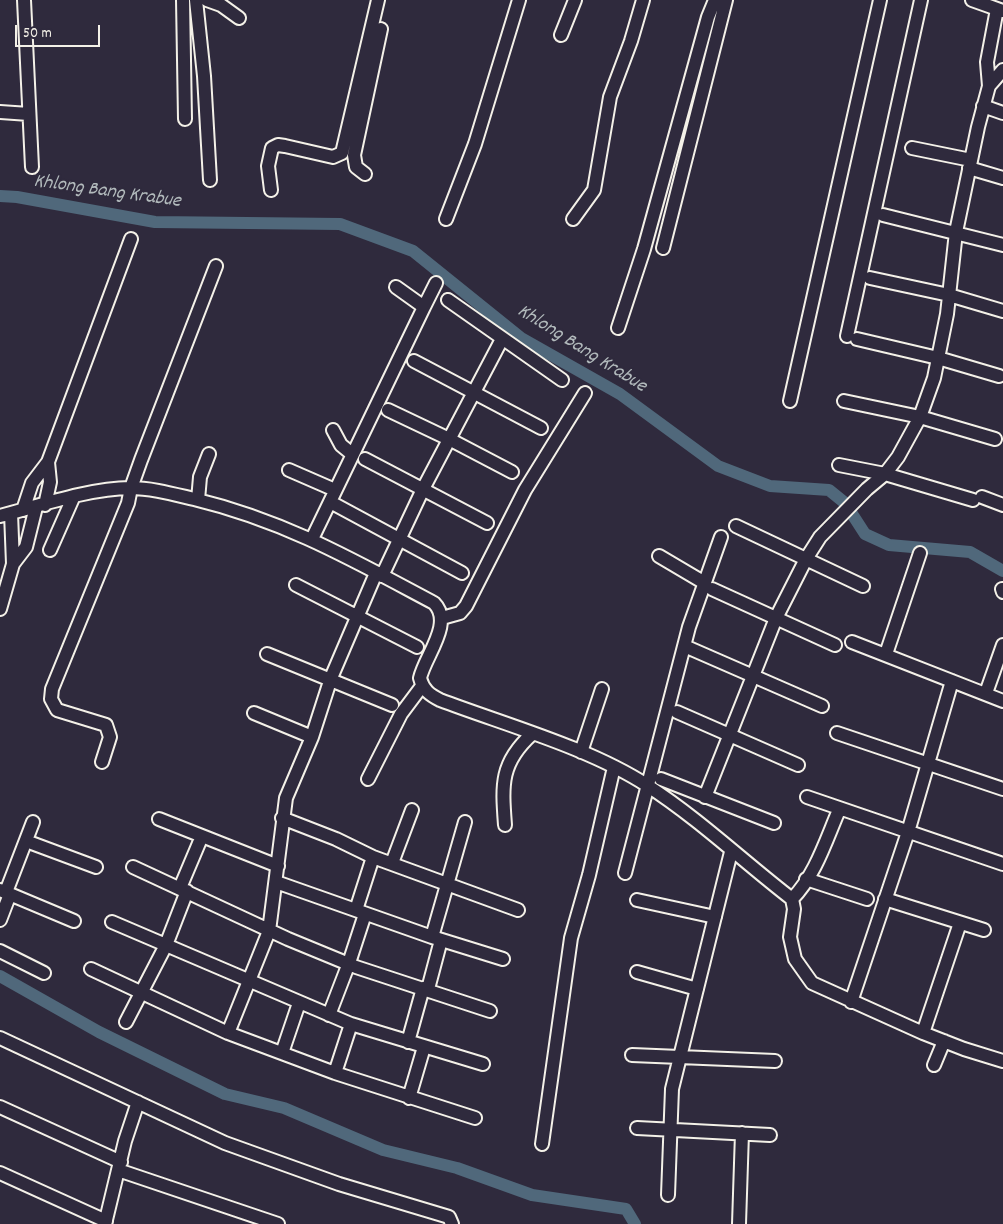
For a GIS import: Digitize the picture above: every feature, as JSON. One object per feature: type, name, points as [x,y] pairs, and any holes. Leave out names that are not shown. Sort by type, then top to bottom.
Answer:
[{"type":"street","points":[[24,0],[32,167]]},
{"type":"street","points":[[184,0],[185,119]]},
{"type":"street","points":[[196,0],[204,76],[210,180]]},
{"type":"street","points":[[206,0],[221,6],[239,18]]},
{"type":"street","points":[[271,190],[268,166],[272,148],[278,145],[285,146],[333,157],[342,153],[378,0]]},
{"type":"street","points":[[366,174],[356,167],[354,155],[387,0]]},
{"type":"street","points":[[446,219],[475,144],[519,0]]},
{"type":"street","points":[[561,35],[575,0]]},
{"type":"street","points":[[573,219],[594,190],[610,97],[631,41],[642,0]]},
{"type":"street","points":[[618,328],[644,249],[708,17],[715,0]]},
{"type":"street","points":[[663,248],[726,0]]},
{"type":"street","points":[[790,401],[880,0]]},
{"type":"street","points":[[921,0],[852,337],[938,358],[999,376]]},
{"type":"street","points":[[972,0],[1000,10],[998,29],[986,62],[986,75],[989,86]]},
{"type":"street","points":[[704,796],[776,618],[806,559],[830,527],[867,489],[885,474],[898,457],[920,417],[934,378],[949,295],[956,232],[983,106],[989,86],[1003,70]]},
{"type":"street","points":[[983,106],[1003,113]]},
{"type":"street","points":[[0,112],[29,114]]},
{"type":"street","points":[[912,148],[970,164],[1003,178]]},
{"type":"street","points":[[883,215],[1003,245]]},
{"type":"street","points":[[13,564],[11,513],[48,462],[131,239]]},
{"type":"street","points":[[102,762],[110,737],[106,725],[57,710],[51,699],[52,689],[128,503],[131,488],[216,266]]},
{"type":"street","points":[[870,278],[949,295],[1003,311]]},
{"type":"street","points":[[312,539],[436,283]]},
{"type":"street","points":[[396,287],[424,307]]},
{"type":"street","points":[[448,300],[562,380]]},
{"type":"street","points":[[228,1033],[269,931],[286,798],[312,737],[332,678],[379,574],[502,339]]},
{"type":"street","points":[[414,361],[542,428]]},
{"type":"street","points":[[442,618],[460,613],[466,606],[524,490],[584,393]]},
{"type":"street","points":[[844,401],[920,417],[995,439]]},
{"type":"street","points":[[388,410],[512,472]]},
{"type":"street","points":[[333,430],[341,445],[352,454]]},
{"type":"street","points":[[198,500],[200,477],[209,454]]},
{"type":"street","points":[[365,459],[487,523]]},
{"type":"street","points":[[0,609],[13,564],[28,540],[50,482],[48,462]]},
{"type":"street","points":[[838,465],[885,474],[1003,505]]},
{"type":"street","points":[[289,470],[335,490]]},
{"type":"street","points":[[11,513],[100,491],[131,488],[198,500],[250,514],[312,539],[434,603],[442,618],[420,676],[422,686],[430,694],[440,700],[581,752],[648,786],[792,899],[794,909],[790,937],[795,959],[812,983],[923,1033],[1003,1062]]},
{"type":"street","points":[[50,550],[73,498]]},
{"type":"street","points":[[334,504],[462,573]]},
{"type":"street","points":[[736,526],[863,586]]},
{"type":"street","points":[[625,873],[674,680],[708,586],[721,537]]},
{"type":"street","points":[[886,654],[920,553]]},
{"type":"street","points":[[659,556],[708,586],[835,645]]},
{"type":"street","points":[[296,585],[359,616],[417,648]]},
{"type":"street","points":[[852,642],[1003,701]]},
{"type":"street","points":[[986,694],[1003,645]]},
{"type":"street","points":[[689,648],[822,706]]},
{"type":"street","points":[[267,654],[332,678],[392,705]]},
{"type":"street","points":[[851,1002],[908,832],[952,681]]},
{"type":"street","points":[[368,779],[401,714],[422,686]]},
{"type":"street","points":[[581,752],[602,689]]},
{"type":"street","points":[[678,712],[798,765]]},
{"type":"street","points":[[254,713],[312,737]]},
{"type":"street","points":[[836,733],[1003,788]]},
{"type":"street","points":[[505,825],[502,790],[507,770],[514,753],[532,734]]},
{"type":"street","points":[[542,1144],[571,938],[589,875],[614,768]]},
{"type":"street","points":[[660,779],[774,824]]},
{"type":"street","points":[[806,797],[839,810],[1003,864]]},
{"type":"street","points":[[392,863],[412,810]]},
{"type":"street","points":[[792,899],[819,856],[839,810]]},
{"type":"street","points":[[159,818],[278,866]]},
{"type":"street","points":[[282,818],[336,839],[373,857],[518,910]]},
{"type":"street","points":[[0,920],[5,892],[32,822]]},
{"type":"street","points":[[408,1042],[425,989],[447,885],[466,822]]},
{"type":"street","points":[[126,1022],[166,945],[202,836]]},
{"type":"street","points":[[26,841],[96,867]]},
{"type":"street","points":[[668,1195],[672,1089],[731,852]]},
{"type":"street","points":[[329,1015],[350,963],[373,857]]},
{"type":"street","points":[[133,867],[269,931],[350,963],[490,1011]]},
{"type":"street","points":[[806,879],[867,899]]},
{"type":"street","points":[[276,882],[437,939],[503,959]]},
{"type":"street","points":[[5,892],[74,921]]},
{"type":"street","points":[[885,899],[984,930]]},
{"type":"street","points":[[637,900],[715,918]]},
{"type":"street","points":[[112,922],[351,1024],[482,1064]]},
{"type":"street","points":[[923,1033],[960,923]]},
{"type":"street","points":[[0,951],[44,973]]},
{"type":"street","points":[[91,969],[228,1033],[335,1074],[475,1118]]},
{"type":"street","points":[[637,972],[697,989]]},
{"type":"street","points":[[282,1053],[299,1003]]},
{"type":"street","points":[[335,1074],[351,1024]]},
{"type":"street","points":[[0,1038],[225,1143],[339,1184],[448,1217],[452,1224]]},
{"type":"street","points":[[934,1065],[944,1041]]},
{"type":"street","points":[[409,1098],[424,1047]]},
{"type":"street","points":[[632,1055],[775,1061]]},
{"type":"street","points":[[0,1173],[106,1223],[138,1102]]},
{"type":"street","points":[[0,1106],[120,1166],[278,1224]]},
{"type":"street","points":[[637,1128],[770,1135]]},
{"type":"street","points":[[739,1224],[742,1133]]},
{"type":"waterway","name":"Khlong Bang Krabue","points":[[0,196],[17,197],[155,222],[340,224],[413,251],[521,338],[620,394],[718,466],[770,486],[829,490],[845,503],[865,534],[889,545],[970,552],[1003,571]]},
{"type":"waterway","points":[[0,976],[99,1032],[225,1094],[284,1108],[383,1150],[457,1168],[532,1195],[626,1209],[635,1224]]}]
